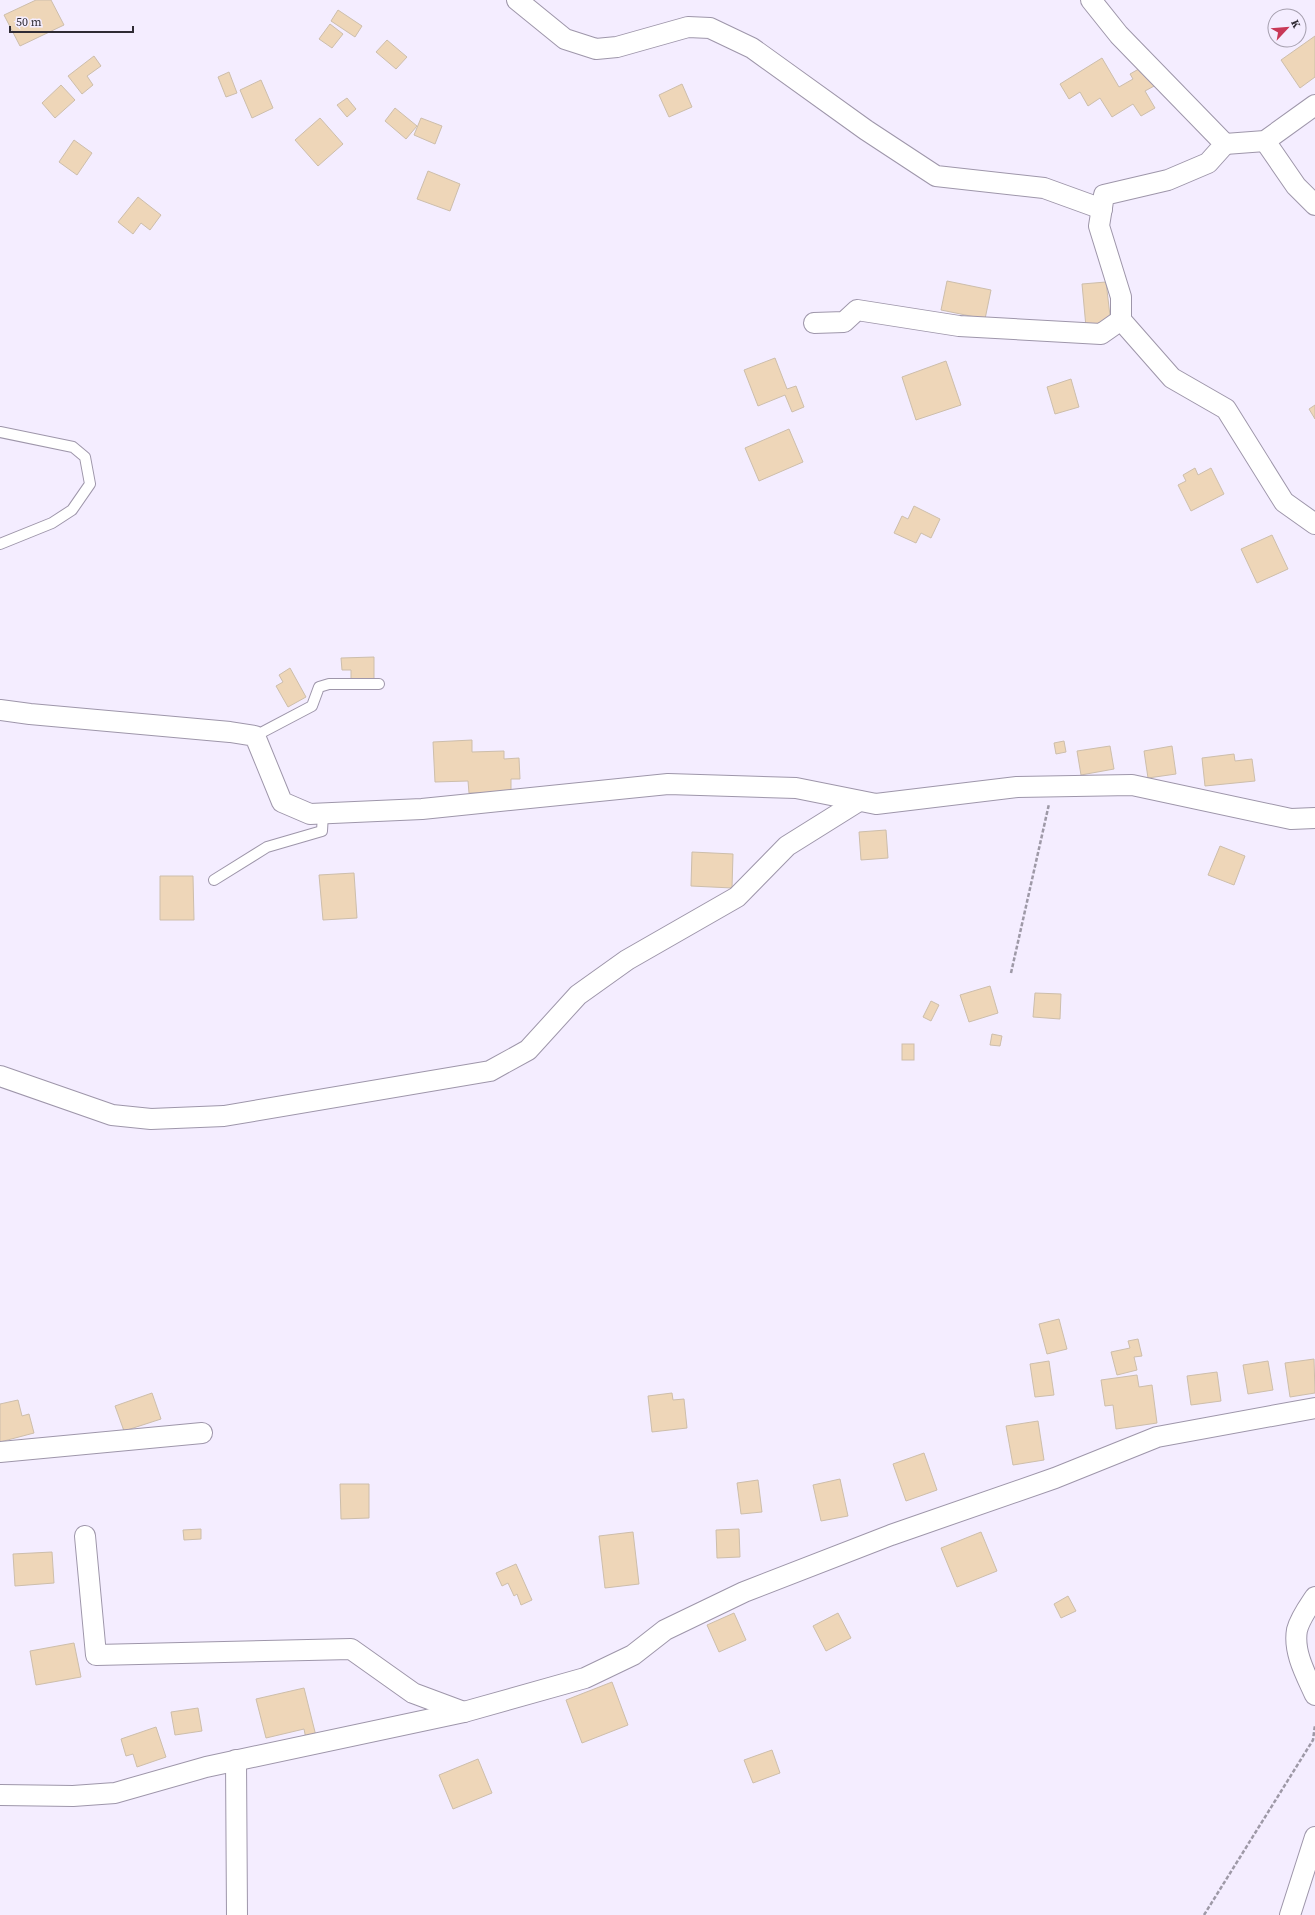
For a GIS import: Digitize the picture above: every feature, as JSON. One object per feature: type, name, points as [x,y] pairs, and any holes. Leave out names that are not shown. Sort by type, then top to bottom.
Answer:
[{"type":"street","points":[[517,0],[565,39],[596,49],[617,47],[688,27],[710,28],[752,48],[866,130],[936,176],[1044,188],[1102,209]]},
{"type":"street","points":[[1091,0],[1118,35],[1225,144]]},
{"type":"street","points":[[1315,106],[1265,141],[1225,144],[1208,163],[1168,180],[1104,195],[1099,226],[1121,297],[1121,320],[1172,378],[1226,409],[1284,502],[1315,524]]},
{"type":"street","points":[[1265,141],[1296,186],[1315,206]]},
{"type":"street","points":[[814,323],[844,322],[857,310],[959,326],[1101,334],[1121,320]]},
{"type":"street","points":[[0,710],[230,732],[255,736],[282,802],[310,814],[422,809],[668,784],[796,788],[876,804],[1017,787],[1132,785],[1291,819],[1315,818]]},
{"type":"street","points":[[0,1076],[112,1115],[151,1119],[224,1116],[490,1071],[528,1050],[584,991],[627,960],[737,896],[787,846],[859,801]]},
{"type":"street","points":[[0,1795],[73,1796],[115,1793],[236,1760],[464,1712],[585,1678],[633,1655],[665,1630],[744,1592],[891,1535],[1055,1478],[1157,1436],[1315,1408]]},
{"type":"street","points":[[0,1452],[202,1433]]},
{"type":"street","points":[[85,1536],[96,1655],[351,1649],[413,1693],[464,1712]]},
{"type":"street","points":[[1315,1597],[1297,1628],[1296,1643],[1304,1671],[1315,1695]]},
{"type":"street","points":[[236,1760],[237,1915]]},
{"type":"street","points":[[1290,1915],[1315,1837]]},
{"type":"lane","points":[[0,432],[73,447],[85,457],[90,484],[72,510],[52,523],[0,544]]},
{"type":"lane","points":[[255,736],[312,706],[320,687],[329,684],[379,684]]},
{"type":"lane","points":[[214,880],[267,847],[322,831],[323,814]]},
{"type":"path","points":[[1011,973],[1053,786]]},
{"type":"path","points":[[1204,1915],[1313,1740],[1315,1726]]},
{"type":"building","points":[[36,0],[51,0],[64,25],[20,46],[4,15]]},
{"type":"building","points":[[338,10],[362,26],[355,37],[331,21]]},
{"type":"building","points":[[330,24],[343,34],[332,48],[319,39]]},
{"type":"building","points":[[1315,36],[1315,77],[1300,88],[1281,60],[1298,48],[1307,48],[1307,42]]},
{"type":"building","points":[[387,40],[407,57],[396,69],[376,52]]},
{"type":"building","points":[[94,56],[101,66],[87,76],[93,85],[82,94],[68,76]]},
{"type":"building","points":[[1102,58],[1119,87],[1133,79],[1130,74],[1144,66],[1156,85],[1145,91],[1155,108],[1141,116],[1133,104],[1112,117],[1100,98],[1088,106],[1080,92],[1069,99],[1060,84]]},
{"type":"building","points":[[229,72],[237,93],[226,97],[218,77]]},
{"type":"building","points":[[261,80],[273,108],[252,118],[240,90]]},
{"type":"building","points":[[682,84],[692,107],[669,117],[659,95]]},
{"type":"building","points":[[61,85],[75,100],[55,118],[42,103]]},
{"type":"building","points":[[347,98],[356,109],[347,117],[337,105]]},
{"type":"building","points":[[395,108],[417,126],[406,139],[385,121]]},
{"type":"building","points":[[320,118],[343,144],[318,166],[295,140]]},
{"type":"building","points":[[421,118],[442,126],[435,144],[414,135]]},
{"type":"building","points":[[74,140],[92,153],[77,175],[59,162]]},
{"type":"building","points":[[428,171],[460,184],[450,211],[417,199]]},
{"type":"building","points":[[138,197],[161,215],[150,230],[141,223],[133,234],[118,222]]},
{"type":"building","points":[[947,281],[991,290],[985,319],[941,310]]},
{"type":"building","points":[[1106,282],[1111,324],[1086,327],[1082,284]]},
{"type":"building","points":[[775,358],[787,389],[796,386],[804,407],[792,412],[785,395],[758,406],[744,370]]},
{"type":"building","points":[[946,361],[961,405],[916,420],[902,377]]},
{"type":"building","points":[[1071,379],[1079,407],[1055,414],[1047,387]]},
{"type":"building","points":[[1315,405],[1315,419],[1309,409]]},
{"type":"building","points":[[789,429],[803,462],[759,481],[745,448]]},
{"type":"building","points":[[1195,468],[1198,475],[1211,468],[1224,494],[1191,511],[1178,485],[1186,481],[1183,475]]},
{"type":"building","points":[[914,506],[940,519],[931,538],[921,533],[916,543],[894,533],[902,516],[908,519]]},
{"type":"building","points":[[1272,535],[1288,569],[1257,583],[1241,549]]},
{"type":"building","points":[[374,657],[374,681],[351,682],[351,670],[342,670],[341,658]]},
{"type":"building","points":[[290,668],[306,697],[288,707],[276,686],[283,682],[279,675]]},
{"type":"building","points":[[472,740],[472,752],[504,751],[504,759],[519,758],[520,779],[511,779],[511,792],[469,793],[468,781],[435,782],[433,742]]},
{"type":"building","points":[[1064,741],[1066,752],[1056,754],[1054,743]]},
{"type":"building","points":[[1110,746],[1114,769],[1081,775],[1077,751]]},
{"type":"building","points":[[1172,746],[1176,774],[1148,778],[1144,751]]},
{"type":"building","points":[[1234,754],[1235,761],[1252,759],[1255,781],[1205,786],[1202,758]]},
{"type":"building","points":[[886,830],[888,858],[861,860],[859,832]]},
{"type":"building","points":[[1220,846],[1245,856],[1234,885],[1208,875]]},
{"type":"building","points":[[692,852],[733,854],[732,888],[691,886]]},
{"type":"building","points":[[354,873],[357,918],[323,920],[319,875]]},
{"type":"building","points":[[160,876],[193,876],[194,920],[160,920]]},
{"type":"building","points":[[990,986],[998,1013],[969,1022],[960,995]]},
{"type":"building","points":[[1035,993],[1061,994],[1060,1019],[1033,1017]]},
{"type":"building","points":[[931,1001],[939,1005],[931,1021],[923,1017]]},
{"type":"building","points":[[992,1034],[1002,1036],[1000,1046],[990,1045]]},
{"type":"building","points":[[902,1044],[914,1044],[914,1060],[902,1060]]},
{"type":"building","points":[[1059,1319],[1067,1349],[1047,1354],[1039,1324]]},
{"type":"building","points":[[1138,1339],[1142,1356],[1134,1357],[1137,1370],[1117,1375],[1111,1352],[1130,1348],[1128,1341]]},
{"type":"building","points":[[1314,1359],[1315,1393],[1290,1397],[1285,1363]]},
{"type":"building","points":[[1049,1361],[1054,1395],[1035,1397],[1030,1364]]},
{"type":"building","points":[[1268,1361],[1273,1390],[1248,1394],[1243,1365]]},
{"type":"building","points":[[1217,1372],[1221,1401],[1191,1405],[1187,1376]]},
{"type":"building","points":[[1137,1375],[1139,1387],[1152,1385],[1157,1423],[1116,1429],[1113,1405],[1105,1406],[1101,1380]]},
{"type":"building","points":[[152,1393],[161,1419],[124,1431],[115,1406]]},
{"type":"building","points":[[672,1393],[673,1400],[684,1399],[687,1428],[652,1432],[648,1396]]},
{"type":"building","points":[[18,1400],[22,1416],[29,1414],[34,1433],[0,1442],[0,1404]]},
{"type":"building","points":[[1038,1421],[1044,1460],[1013,1465],[1006,1426]]},
{"type":"building","points":[[924,1453],[937,1490],[906,1501],[893,1464]]},
{"type":"building","points":[[840,1479],[848,1516],[821,1521],[813,1485]]},
{"type":"building","points":[[758,1480],[762,1512],[741,1514],[737,1483]]},
{"type":"building","points":[[340,1484],[369,1484],[369,1518],[341,1519]]},
{"type":"building","points":[[201,1529],[201,1539],[184,1540],[183,1530]]},
{"type":"building","points":[[739,1529],[740,1557],[717,1558],[716,1530]]},
{"type":"building","points":[[633,1532],[639,1584],[605,1588],[599,1536]]},
{"type":"building","points":[[981,1532],[997,1571],[957,1587],[941,1548]]},
{"type":"building","points":[[52,1552],[54,1583],[15,1586],[13,1554]]},
{"type":"building","points":[[516,1564],[532,1600],[521,1605],[517,1594],[514,1596],[508,1583],[502,1586],[496,1573]]},
{"type":"building","points":[[1068,1596],[1076,1611],[1061,1618],[1054,1604]]},
{"type":"building","points":[[734,1613],[746,1640],[719,1652],[707,1625]]},
{"type":"building","points":[[838,1613],[851,1638],[826,1651],[813,1626]]},
{"type":"building","points":[[74,1643],[81,1677],[36,1685],[30,1651]]},
{"type":"building","points":[[612,1682],[628,1725],[582,1743],[566,1700]]},
{"type":"building","points":[[304,1688],[316,1736],[306,1739],[304,1729],[266,1738],[256,1699]]},
{"type":"building","points":[[198,1708],[202,1731],[175,1735],[171,1712]]},
{"type":"building","points":[[156,1727],[166,1757],[137,1767],[133,1754],[126,1756],[121,1739]]},
{"type":"building","points":[[772,1750],[780,1773],[753,1783],[744,1760]]},
{"type":"building","points":[[478,1759],[492,1793],[453,1809],[439,1775]]}]
